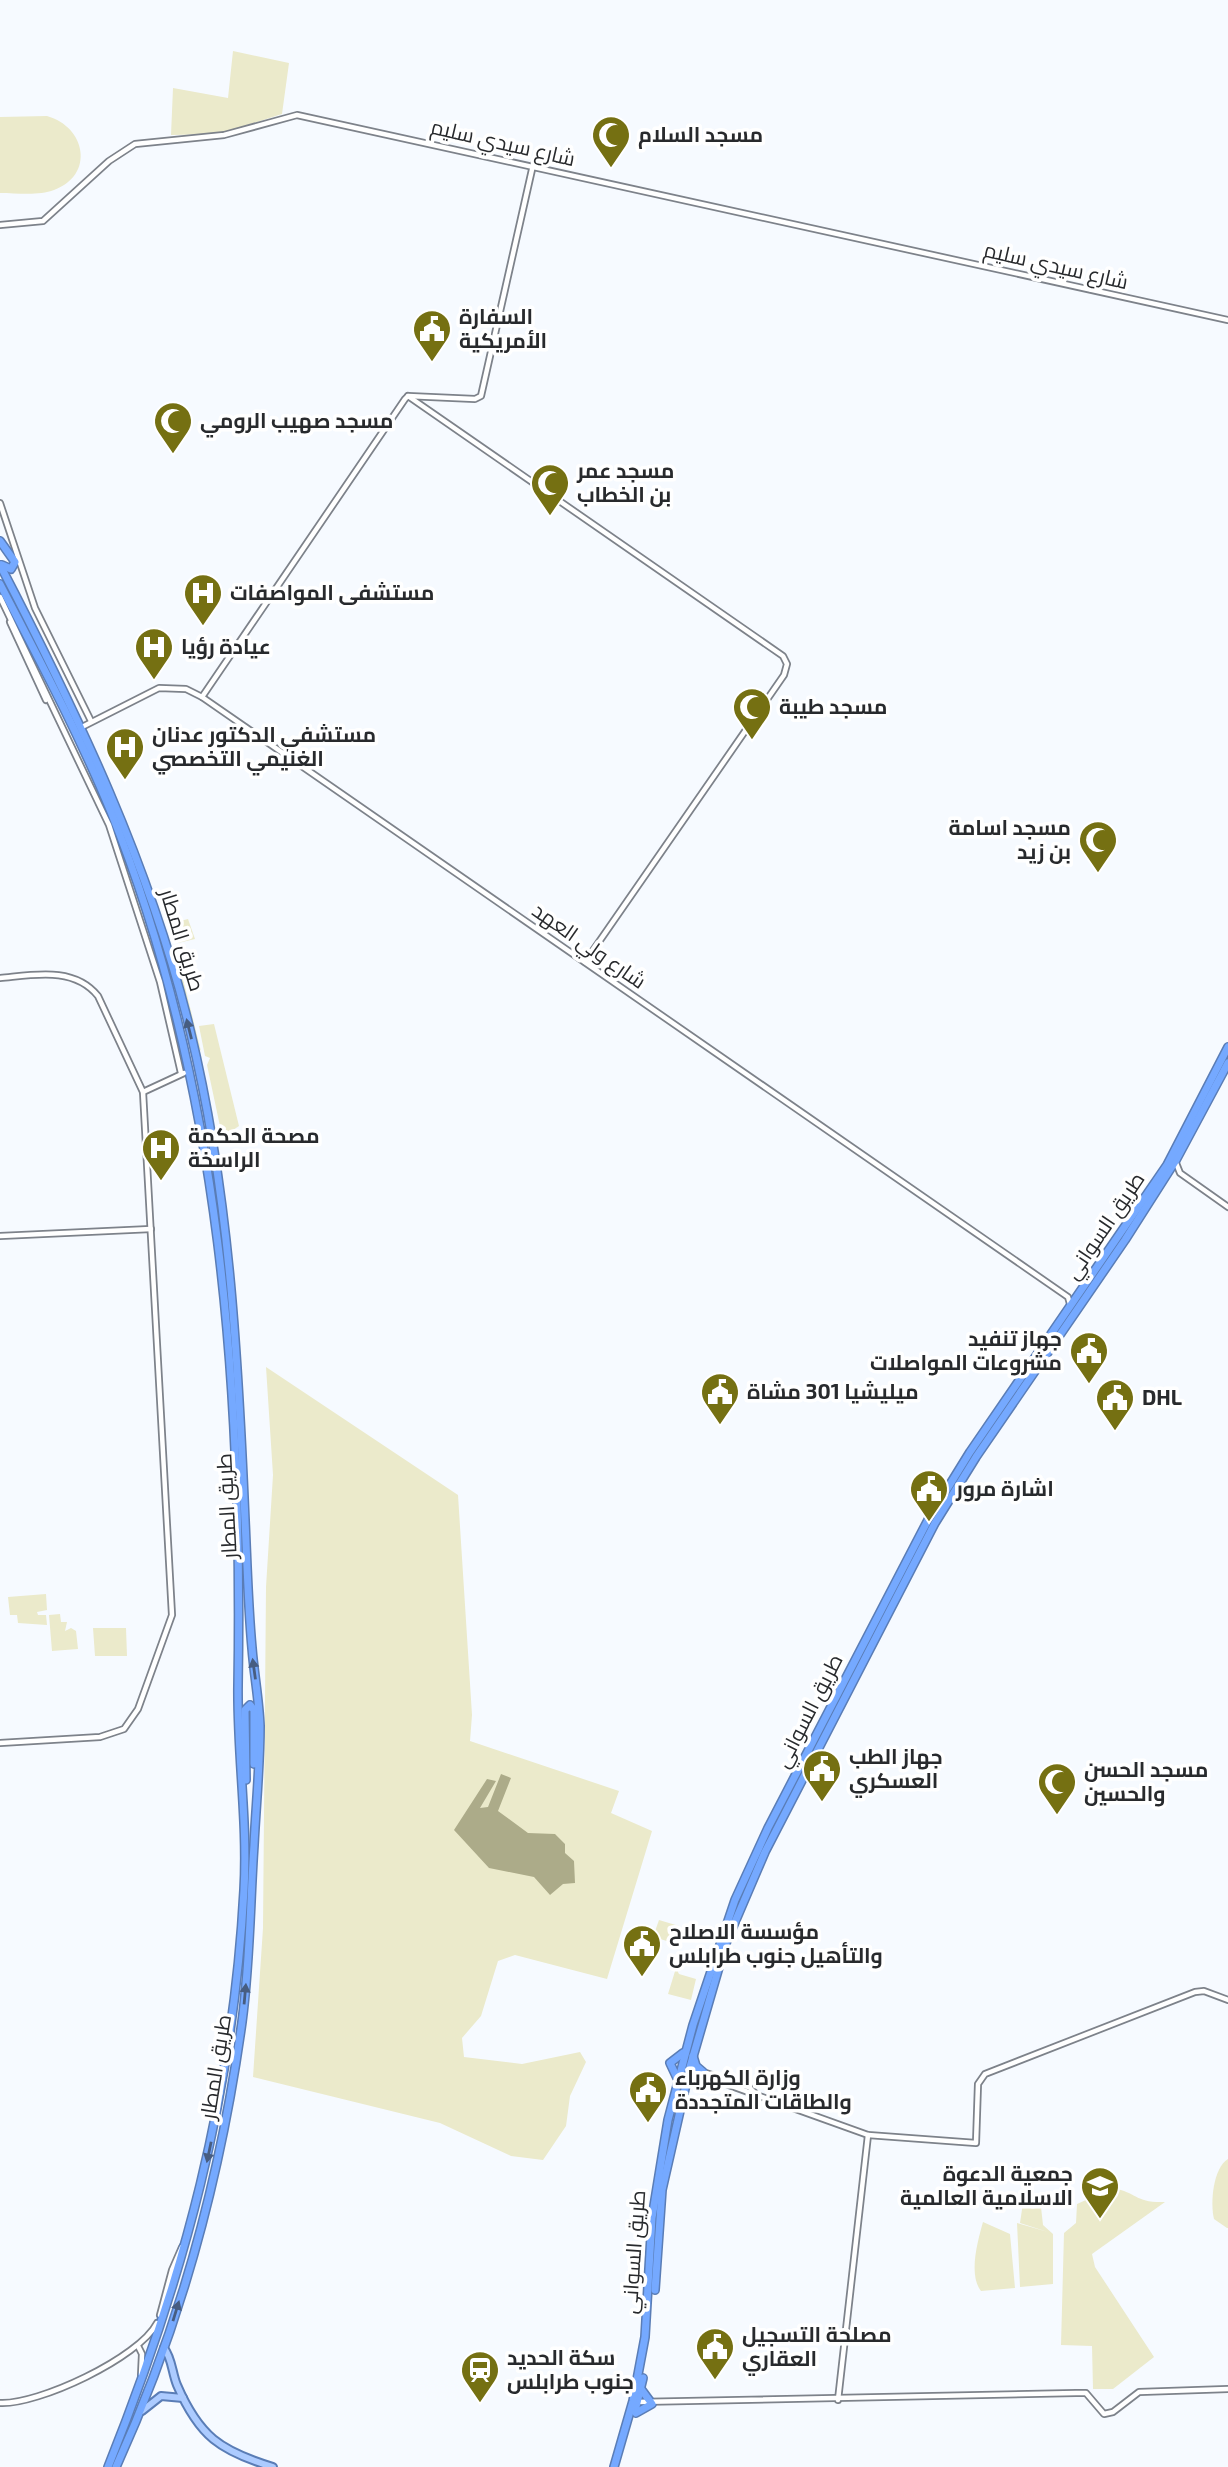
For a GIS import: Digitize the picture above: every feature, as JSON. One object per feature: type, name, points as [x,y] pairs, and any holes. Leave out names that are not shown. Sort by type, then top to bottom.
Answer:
[{"type":"highway","points":[[0,541],[15,555],[15,564],[11,569],[0,564]]},
{"type":"highway","name":"طريق المطار","points":[[0,564],[82,727],[117,804],[160,924],[190,1031],[215,1158],[229,1276],[241,1438],[250,1623],[260,1722],[245,1993],[231,2087],[204,2213],[164,2348],[117,2463],[106,2467]]},
{"type":"highway","name":"طريق المطار","points":[[0,584],[84,751],[108,805],[152,930],[190,1070],[204,1141],[218,1246],[231,1413],[240,1602],[238,1703],[245,1857],[231,2035],[209,2154],[188,2240],[117,2463]]},
{"type":"highway","points":[[84,751],[87,766],[84,774],[93,781],[108,805]]},
{"type":"highway","name":"طريق السواني","points":[[616,2467],[634,2417],[648,2317],[656,2187],[677,2083],[685,2068],[726,1943],[761,1861],[929,1526],[970,1452],[1167,1165],[1228,1047]]},
{"type":"highway","name":"طريق السواني","points":[[929,1526],[1105,1271],[1176,1160],[1228,1063]]},
{"type":"highway","points":[[245,1857],[246,1710],[250,1705],[254,1710],[254,1842]]},
{"type":"highway","points":[[677,2083],[670,2063],[690,2051],[696,2066],[703,2074],[691,2078],[685,2088]]},
{"type":"highway","name":"طريق السواني","points":[[616,2467],[641,2389],[653,2311],[662,2190],[685,2088],[685,2068]]},
{"type":"highway","points":[[634,2417],[640,2410],[652,2404],[641,2389]]},
{"type":"main road","points":[[164,2348],[183,2398],[204,2432],[215,2443],[235,2455],[273,2467]]},
{"type":"main road","points":[[138,2415],[158,2397],[171,2395],[183,2398]]},
{"type":"street","name":"شارع سيدي سليم","points":[[0,225],[43,221],[109,161],[135,144],[224,135],[291,115],[533,165],[1228,320]]},
{"type":"street","points":[[408,396],[475,399],[481,396],[533,165]]},
{"type":"street","points":[[202,697],[408,396]]},
{"type":"street","points":[[408,396],[783,656],[787,662],[784,676],[585,962]]},
{"type":"street","points":[[0,503],[15,555],[35,608],[90,721]]},
{"type":"street","points":[[0,600],[38,686],[56,715],[84,774],[124,865],[160,982],[181,1073]]},
{"type":"street","name":"شارع ولي العهد","points":[[82,727],[159,688],[186,689],[202,697],[1066,1297]]},
{"type":"street","points":[[0,978],[63,975],[88,985],[98,996],[143,1092],[172,1618],[138,1709],[124,1729],[95,1738],[0,1743]]},
{"type":"street","points":[[143,1092],[190,1070]]},
{"type":"street","points":[[1176,1160],[1180,1173],[1228,1206]]},
{"type":"street","points":[[1166,1175],[1180,1173]]},
{"type":"street","points":[[0,1236],[151,1228]]},
{"type":"street","points":[[1071,1308],[1066,1297],[1080,1294]]},
{"type":"street","points":[[685,2068],[868,2135],[976,2143],[978,2084],[985,2074],[1195,1992],[1204,1991],[1228,2000]]},
{"type":"street","points":[[838,2400],[868,2135]]},
{"type":"street","points":[[0,2403],[47,2395],[138,2346],[156,2325],[179,2251],[188,2240]]},
{"type":"street","points":[[138,2346],[142,2354],[141,2386]]},
{"type":"street","points":[[635,2402],[652,2404],[1086,2393],[1099,2412],[1104,2414],[1113,2412],[1139,2392],[1228,2389]]},
{"type":"shaded area","points":[[233,51],[289,63],[282,114],[219,134],[171,135],[173,88],[228,98]]},
{"type":"shaded area","points":[[47,116],[70,130],[77,140],[80,163],[76,174],[67,183],[48,192],[0,193],[0,117]]},
{"type":"shaded area","points":[[188,919],[195,939],[178,943],[172,923]]},
{"type":"shaded area","points":[[181,978],[183,979],[201,1051],[197,1046]]},
{"type":"shaded area","points":[[214,1024],[239,1126],[227,1134],[221,1131],[207,1065],[210,1058],[205,1056],[199,1026]]},
{"type":"shaded area","points":[[266,1367],[458,1495],[472,1715],[470,1741],[619,1791],[611,1813],[652,1831],[607,1979],[515,1955],[498,1961],[481,2016],[462,2038],[464,2057],[522,2064],[580,2052],[586,2062],[570,2096],[566,2126],[543,2160],[511,2156],[440,2123],[253,2077],[263,1928],[266,1587],[273,1475]]},
{"type":"shaded area","points":[[46,1594],[47,1610],[37,1612],[38,1615],[46,1615],[47,1625],[18,1623],[17,1615],[10,1615],[8,1597]]},
{"type":"shaded area","points":[[60,1614],[61,1622],[67,1622],[65,1631],[71,1628],[76,1631],[78,1649],[52,1651],[49,1615]]},
{"type":"shaded area","points":[[93,1628],[126,1628],[127,1656],[95,1656]]},
{"type":"shaded area","points":[[501,1774],[511,1778],[498,1811],[528,1833],[555,1834],[565,1844],[565,1853],[574,1861],[575,1883],[563,1884],[550,1895],[534,1877],[489,1868],[454,1830],[487,1779],[496,1781],[480,1808],[488,1807]]},
{"type":"shaded area","points":[[659,1920],[679,1926],[674,1943],[653,1937]]},
{"type":"shaded area","points":[[676,1968],[679,1974],[696,1979],[691,2000],[668,1994]]},
{"type":"shaded area","points":[[1228,2159],[1227,2228],[1214,2219],[1212,2204],[1216,2178]]},
{"type":"shaded area","points":[[1113,2188],[1148,2201],[1165,2202],[1092,2254],[1095,2267],[1154,2357],[1113,2389],[1093,2389],[1092,2346],[1061,2345],[1064,2233],[1076,2223],[1077,2204]]},
{"type":"shaded area","points":[[1024,2196],[1041,2207],[1043,2225],[1053,2234],[1053,2284],[1020,2287],[1017,2223],[1048,2232],[1020,2223]]},
{"type":"shaded area","points":[[983,2222],[1010,2234],[1015,2288],[981,2291],[977,2284],[975,2257]]},
{"type":"place","name":"مسجد السلام","points":[[611,169]]},
{"type":"place","name":"السفارة الأمريكية","points":[[432,363]]},
{"type":"place","name":"مسجد صهيب الرومي","points":[[173,455]]},
{"type":"place","name":"مسجد عمر بن الخطاب","points":[[550,517]]},
{"type":"place","name":"مستشفى المواصفات","points":[[203,627]]},
{"type":"place","name":"عيادة رؤيا","points":[[154,681]]},
{"type":"place","name":"مسجد طيبة","points":[[752,741]]},
{"type":"place","name":"مستشفي الدكتور عدنان الغنيمي التخصصي","points":[[125,781]]},
{"type":"place","name":"مسجد اسامة بن زيد","points":[[1098,874]]},
{"type":"place","name":"مصحة الحكمة الراسخة","points":[[161,1182]]},
{"type":"place","name":"جهاز تنفيد مشروعات المواصلات","points":[[1089,1385]]},
{"type":"place","name":"ميليشيا 301 مشاة","points":[[720,1426]]},
{"type":"place","name":"DHL","points":[[1115,1432]]},
{"type":"place","name":"اشارة مرور","points":[[929,1523]]},
{"type":"place","name":"جهاز الطب العسكري","points":[[822,1803]]},
{"type":"place","name":"مسجد الحسن والحسين","points":[[1057,1816]]},
{"type":"place","name":"مؤسسة الاصلاح والتأهيل جنوب طرابلس","points":[[642,1978]]},
{"type":"place","name":"وزارة الكهرباء والطاقات المتجددة","points":[[648,2124]]},
{"type":"place","name":"جمعية الدعوة الاسلامية العالمية","points":[[1100,2220]]},
{"type":"place","name":"مصلحة التسجيل العقاري","points":[[715,2381]]},
{"type":"place","name":"سكة الحديد جنوب طرابلس","points":[[480,2404]]}]
